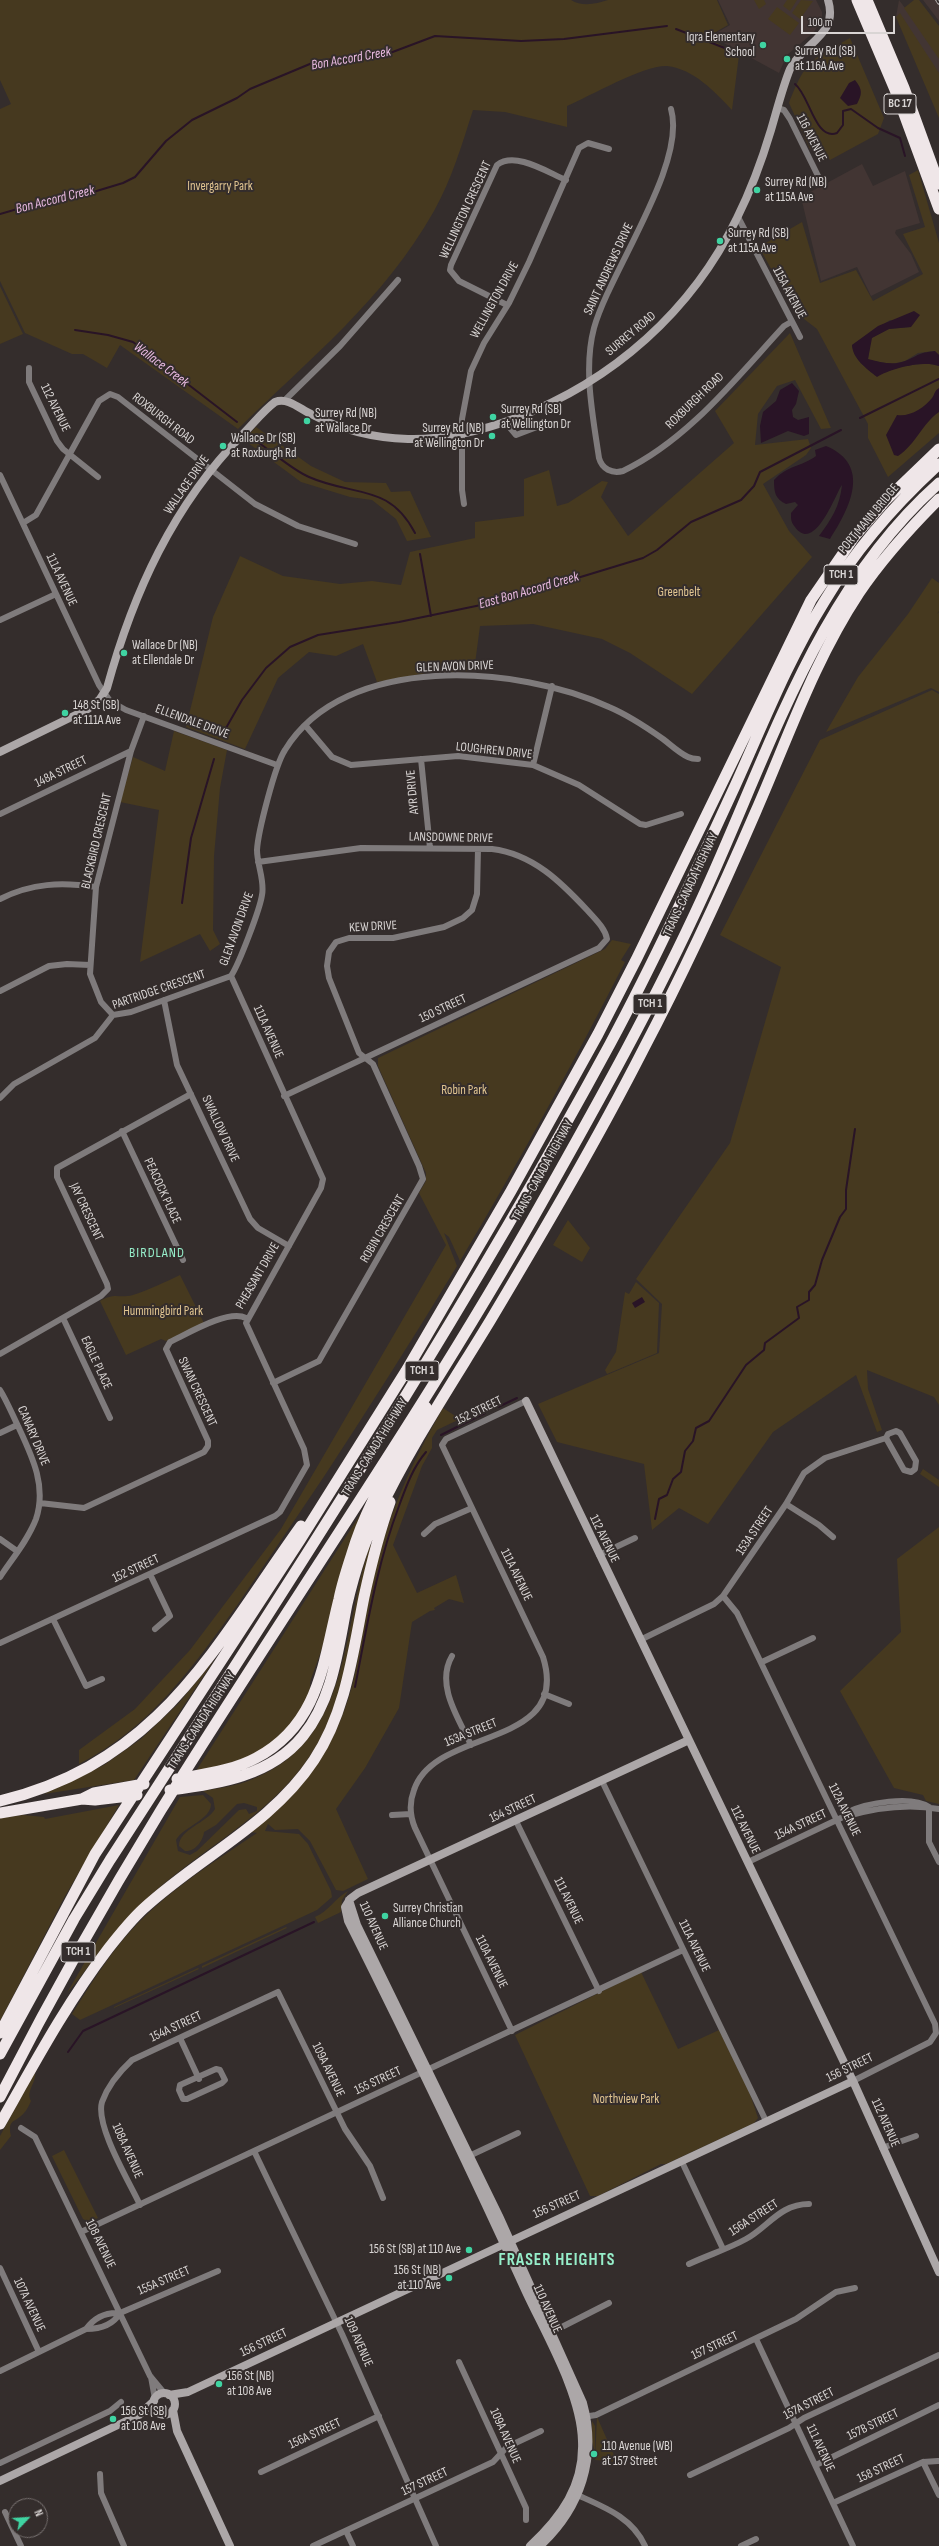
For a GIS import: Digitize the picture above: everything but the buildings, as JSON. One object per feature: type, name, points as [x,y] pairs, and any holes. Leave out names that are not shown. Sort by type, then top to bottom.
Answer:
[{"type":"highway","name":"BC 17","points":[[857,0],[896,92],[939,209]]},
{"type":"highway","name":"BC 17","points":[[867,0],[904,88],[939,184]]},
{"type":"highway","points":[[0,2034],[95,1854],[234,1643],[366,1434],[511,1191],[598,1034],[766,702],[796,627],[828,573],[855,536],[886,500],[939,449]]},
{"type":"highway","name":"PORT MANN BRIDGE","points":[[766,702],[838,579],[864,543],[895,507],[939,464]]},
{"type":"highway","name":"PORT MANN BRIDGE","points":[[790,713],[820,637],[849,586],[880,545],[939,483]]},
{"type":"highway","points":[[0,1813],[82,1799],[95,1800],[195,1787],[248,1774],[273,1762],[297,1742],[316,1716],[332,1677],[348,1601],[365,1544],[388,1493],[422,1433],[553,1214],[640,1056],[716,904],[790,713],[859,593],[884,558],[939,499]]},
{"type":"highway","name":"TRANS-CANADA HIGHWAY","points":[[0,2054],[74,1919],[102,1873],[417,1378],[524,1198],[612,1041],[650,965],[766,702]]},
{"type":"highway","name":"TRANS-CANADA HIGHWAY","points":[[0,2097],[87,1936],[160,1811],[458,1345],[540,1207],[627,1049],[703,897],[790,713]]},
{"type":"highway","points":[[82,1799],[94,1793],[202,1775],[244,1763],[270,1750],[287,1735],[306,1710],[324,1667],[339,1598],[356,1539],[380,1488],[436,1390],[458,1345]]},
{"type":"highway","points":[[0,2124],[70,2002],[126,1927],[163,1892],[246,1831],[278,1803],[297,1784],[315,1759],[338,1710],[348,1678],[380,1531],[393,1496],[422,1433]]},
{"type":"highway","points":[[0,1801],[30,1793],[82,1771],[132,1740],[156,1720],[193,1679],[366,1434]]},
{"type":"street","name":"SURREY ROAD","points":[[284,401],[328,423],[368,435],[416,439],[463,434],[505,422],[548,405],[590,382],[642,344],[672,314],[711,264],[738,217],[758,168],[786,77],[796,58],[823,32],[832,16],[828,0]]},
{"type":"street","name":"116 AVENUE","points":[[777,108],[784,110],[790,119],[822,184]]},
{"type":"street","name":"SAINT ANDREWS DRIVE","points":[[603,466],[599,458],[590,382],[590,357],[593,330],[601,305],[639,228],[665,168],[673,134],[674,121],[671,109]]},
{"type":"street","name":"WELLINGTON DRIVE","points":[[464,504],[462,490],[463,403],[471,371],[484,343],[507,306],[566,180],[579,148],[588,143],[610,149]]},
{"type":"street","name":"WELLINGTON CRESCENT","points":[[507,306],[459,281],[453,275],[451,265],[457,248],[475,215],[497,165],[503,160],[517,160],[566,180]]},
{"type":"street","name":"115A AVENUE","points":[[738,217],[800,337]]},
{"type":"street","name":"WALLACE DRIVE","points":[[104,694],[125,628],[143,581],[175,521],[211,470],[271,405],[284,401],[340,346],[398,280]]},
{"type":"street","name":"ROXBURGH ROAD","points":[[603,466],[612,472],[623,471],[677,435],[703,412],[784,326],[791,322]]},
{"type":"street","name":"112 AVENUE","points":[[29,368],[29,382],[55,438],[70,454],[98,477]]},
{"type":"street","name":"ROXBURGH ROAD","points":[[70,454],[104,396],[110,394],[118,397],[255,504],[282,520],[355,544]]},
{"type":"street","points":[[505,422],[516,435],[537,427]]},
{"type":"street","points":[[23,523],[36,515],[70,454]]},
{"type":"street","name":"111A AVENUE","points":[[0,475],[104,694]]},
{"type":"street","points":[[0,620],[56,594]]},
{"type":"street","name":"GLEN AVON DRIVE","points":[[231,976],[263,894],[257,850],[277,765],[296,733],[322,710],[345,697],[410,679],[443,676],[487,676],[552,686],[622,713],[689,758],[698,759]]},
{"type":"street","points":[[533,765],[552,686]]},
{"type":"street","points":[[0,752],[88,709],[104,694]]},
{"type":"street","name":"ELLENDALE DRIVE","points":[[104,694],[116,705],[277,765]]},
{"type":"street","name":"BLACKBIRD CRESCENT","points":[[113,1015],[97,994],[90,965],[96,887],[131,751],[144,716]]},
{"type":"street","name":"LOUGHREN DRIVE","points":[[305,725],[332,758],[351,765],[421,759],[474,757],[533,765],[579,785],[640,824],[646,825],[681,814]]},
{"type":"street","name":"148A STREET","points":[[0,814],[131,751]]},
{"type":"street","name":"AYR DRIVE","points":[[421,759],[430,848]]},
{"type":"street","name":"LANSDOWNE DRIVE","points":[[258,862],[361,848],[499,850],[516,854],[545,870],[604,930],[607,939]]},
{"type":"street","name":"KEW DRIVE","points":[[366,1058],[359,1053],[329,978],[327,966],[330,949],[336,942],[349,938],[393,938],[444,927],[463,918],[472,910],[477,894],[478,849]]},
{"type":"street","points":[[0,899],[18,890],[39,884],[96,887]]},
{"type":"street","name":"150 STREET","points":[[284,1096],[599,948],[607,939]]},
{"type":"street","points":[[0,991],[50,966],[67,964],[90,965]]},
{"type":"street","name":"111A AVENUE","points":[[231,976],[284,1096]]},
{"type":"street","name":"PARTRIDGE CRESCENT","points":[[0,1098],[14,1084],[95,1038],[113,1015],[131,1012],[231,976]]},
{"type":"street","name":"SWALLOW DRIVE","points":[[164,1000],[176,1060],[252,1222],[258,1228],[289,1246]]},
{"type":"street","name":"ROBIN CRESCENT","points":[[273,1383],[320,1361],[422,1179],[419,1166],[373,1064],[366,1058]]},
{"type":"street","name":"JAY CRESCENT","points":[[0,1354],[104,1294],[108,1287],[56,1170],[61,1164],[191,1094]]},
{"type":"street","name":"PHEASANT DRIVE","points":[[280,1512],[305,1469],[308,1460],[247,1328],[246,1318],[289,1246],[323,1182],[284,1096]]},
{"type":"street","name":"PEACOCK PLACE","points":[[122,1131],[183,1260]]},
{"type":"street","name":"SWAN CRESCENT","points":[[40,1503],[84,1508],[204,1452],[208,1441],[166,1349],[170,1342],[219,1319],[240,1316],[246,1318]]},
{"type":"street","name":"EAGLE PLACE","points":[[63,1318],[110,1418]]},
{"type":"street","name":"CANARY DRIVE","points":[[0,1390],[35,1464],[39,1484],[40,1503],[32,1528],[0,1577]]},
{"type":"street","name":"112 AVENUE","points":[[526,1401],[599,1556],[853,2081],[939,2272]]},
{"type":"street","name":"152 STREET","points":[[443,1443],[446,1439],[526,1401]]},
{"type":"street","points":[[0,1432],[17,1425]]},
{"type":"street","name":"153A STREET","points":[[640,1640],[714,1604],[723,1596],[786,1504],[796,1484],[804,1473],[817,1462],[886,1438],[890,1432],[900,1433],[916,1461],[917,1467],[913,1470],[904,1470],[886,1438]]},
{"type":"street","name":"111A AVENUE","points":[[443,1443],[472,1508],[543,1656],[547,1681],[544,1694]]},
{"type":"street","points":[[786,1504],[819,1525],[833,1537]]},
{"type":"street","points":[[424,1534],[435,1524],[472,1508]]},
{"type":"street","name":"152 STREET","points":[[0,1642],[259,1524],[280,1512]]},
{"type":"street","points":[[599,1556],[635,1538]]},
{"type":"street","points":[[0,1539],[17,1551]]},
{"type":"street","points":[[150,1574],[170,1616],[155,1629]]},
{"type":"street","name":"112A AVENUE","points":[[723,1596],[737,1613],[840,1819],[934,2021],[936,2028],[934,2037]]},
{"type":"street","points":[[53,1619],[86,1686],[102,1679]]},
{"type":"street","points":[[762,1662],[813,1638]]},
{"type":"street","points":[[452,1656],[446,1669],[446,1687],[471,1745]]},
{"type":"street","points":[[544,1694],[569,1704]]},
{"type":"street","name":"153A STREET","points":[[412,1796],[418,1780],[431,1764],[449,1753],[522,1724],[535,1711],[544,1694]]},
{"type":"street","name":"154 STREET","points":[[349,1900],[356,1894],[688,1740]]},
{"type":"street","name":"111A AVENUE","points":[[602,1780],[766,2122]]},
{"type":"street","name":"110A AVENUE","points":[[412,1796],[411,1814],[431,1860],[512,2031]]},
{"type":"street","name":"154A STREET","points":[[748,1862],[840,1819],[884,1807],[929,1807],[939,1809]]},
{"type":"street","points":[[929,1807],[930,1842],[939,1862]]},
{"type":"street","points":[[392,1815],[411,1814]]},
{"type":"street","name":"111 AVENUE","points":[[516,1821],[599,1991]]},
{"type":"street","name":"110 AVENUE","points":[[349,1900],[345,1908],[347,1918],[467,2157],[552,2332],[578,2390],[588,2455],[575,2493]]},
{"type":"street","name":"155 STREET","points":[[81,2232],[599,1991],[683,1950]]},
{"type":"street","points":[[278,1992],[281,1985]]},
{"type":"street","name":"154A STREET","points":[[102,2103],[116,2075],[132,2060],[278,1992]]},
{"type":"street","name":"109A AVENUE","points":[[278,1992],[348,2134],[367,2161],[382,2198]]},
{"type":"street","name":"156 STREET","points":[[155,2400],[167,2394],[188,2392],[507,2242],[682,2162],[925,2046],[934,2037]]},
{"type":"street","points":[[180,2038],[199,2079]]},
{"type":"street","points":[[216,2069],[220,2070],[225,2080],[187,2099],[183,2099],[179,2090],[180,2086],[199,2079],[216,2069]]},
{"type":"street","name":"108A AVENUE","points":[[102,2103],[103,2125],[140,2205]]},
{"type":"street","name":"108 AVENUE","points":[[21,2128],[35,2138],[150,2376],[155,2400]]},
{"type":"street","points":[[467,2157],[518,2132]]},
{"type":"street","points":[[882,2148],[916,2136]]},
{"type":"street","name":"109 AVENUE","points":[[254,2151],[337,2322],[436,2546]]},
{"type":"street","points":[[682,2162],[723,2249]]},
{"type":"street","name":"156A STREET","points":[[689,2264],[751,2237],[782,2212],[795,2206],[809,2204]]},
{"type":"street","name":"110 AVENUE","points":[[507,2242],[529,2298],[583,2417]]},
{"type":"street","name":"107A AVENUE","points":[[0,2268],[39,2352]]},
{"type":"street","name":"155A STREET","points":[[86,2330],[91,2322],[108,2314],[120,2313],[218,2271]]},
{"type":"street","name":"157 STREET","points":[[583,2417],[596,2415],[756,2339],[796,2319],[836,2292],[855,2288]]},
{"type":"street","points":[[529,2298],[533,2300],[548,2330],[552,2332],[610,2303]]},
{"type":"street","name":"155A STREET","points":[[0,2371],[86,2330],[96,2329],[112,2323],[120,2313]]},
{"type":"street","name":"111 AVENUE","points":[[756,2339],[853,2546]]},
{"type":"street","name":"157A STREET","points":[[690,2476],[796,2423],[939,2355]]},
{"type":"street","name":"109A AVENUE","points":[[459,2362],[526,2508],[526,2520]]},
{"type":"street","name":"108 AVENUE","points":[[150,2376],[167,2394]]},
{"type":"street","name":"156 STREET","points":[[161,2414],[174,2408],[188,2392]]},
{"type":"street","points":[[167,2394],[174,2408],[177,2431],[230,2546]]},
{"type":"street","points":[[155,2400],[154,2407],[177,2431]]},
{"type":"street","points":[[0,2481],[139,2415],[155,2400]]},
{"type":"street","points":[[0,2463],[110,2411],[121,2402]]},
{"type":"street","name":"157B STREET","points":[[816,2465],[939,2405]]},
{"type":"street","points":[[139,2415],[161,2414]]},
{"type":"street","name":"156A STREET","points":[[261,2472],[379,2416]]},
{"type":"street","name":"157 STREET","points":[[313,2546],[501,2456],[507,2448],[541,2431]]},
{"type":"street","name":"158 STREET","points":[[833,2503],[923,2462],[938,2461]]},
{"type":"street","points":[[923,2462],[939,2495]]},
{"type":"street","points":[[100,2474],[101,2493],[124,2546]]},
{"type":"street","points":[[530,2546],[553,2524],[575,2493]]},
{"type":"street","points":[[540,2546],[563,2523],[575,2493]]},
{"type":"street","points":[[575,2493],[614,2511],[628,2522],[645,2546]]},
{"type":"street","points":[[5,2512],[21,2546]]},
{"type":"street","points":[[346,2531],[353,2546]]},
{"type":"street","points":[[741,2546],[756,2539]]},
{"type":"shaded area","name":"Iqra Elementary School","points":[[718,0],[816,0],[822,12],[822,19],[814,32],[787,55],[779,73],[711,36],[730,25]]},
{"type":"shaded area","points":[[899,0],[939,53],[939,94],[896,17]]},
{"type":"shaded area","points":[[923,0],[939,0],[939,21]]},
{"type":"shaded area","points":[[855,80],[860,89],[861,95],[857,104],[848,106],[840,98],[849,83]]},
{"type":"shaded area","points":[[862,164],[873,186],[905,171],[920,223],[896,230],[895,233],[911,254],[919,272],[871,296],[857,267],[821,281],[801,197]]},
{"type":"shaded area","points":[[914,311],[920,315],[911,327],[889,329],[872,338],[868,359],[886,363],[896,363],[905,361],[922,353],[935,351],[939,355],[939,366],[933,364],[916,364],[890,371],[877,377],[857,359],[852,345],[878,326]]},
{"type":"shaded area","points":[[792,383],[799,391],[796,404],[792,410],[793,417],[798,420],[809,417],[809,434],[804,436],[788,431],[761,443],[760,426],[763,412],[776,401],[780,390]]},
{"type":"shaded area","points":[[939,388],[939,412],[928,422],[910,446],[898,456],[894,455],[886,435],[897,415],[907,415],[921,408],[929,402],[936,390]]},
{"type":"shaded area","points":[[826,446],[840,454],[849,464],[853,476],[853,488],[850,501],[830,539],[819,536],[837,506],[842,485],[830,508],[817,527],[810,533],[803,533],[795,527],[791,519],[791,513],[798,505],[795,502],[786,504],[779,500],[775,492],[774,484],[774,480],[784,471],[810,460],[816,456],[815,450]]},
{"type":"shaded area","points":[[642,1297],[645,1302],[635,1308],[632,1303]]},
{"type":"green space","name":"Invergarry Park","points":[[0,0],[571,0],[580,4],[594,4],[608,0],[717,0],[728,25],[707,37],[739,55],[732,110],[711,89],[695,76],[677,68],[667,66],[645,70],[567,106],[567,127],[505,112],[473,110],[456,161],[440,199],[414,243],[392,273],[369,301],[344,327],[238,429],[120,345],[107,368],[83,354],[72,354],[25,333],[0,281],[0,109],[11,104],[0,80]]},
{"type":"green space","points":[[754,0],[764,0],[766,4],[759,9]]},
{"type":"green space","points":[[787,0],[797,0],[790,11],[783,6]]},
{"type":"green space","points":[[801,0],[813,1],[800,19],[792,13]]},
{"type":"green space","points":[[914,0],[919,0],[939,26],[939,59],[904,8]]},
{"type":"green space","points":[[777,7],[799,23],[790,35],[768,19]]},
{"type":"green space","points":[[900,13],[939,73],[939,118],[896,17]]},
{"type":"green space","points":[[850,38],[884,118],[878,134],[830,160],[820,147],[810,149],[789,103],[805,69],[826,51]]},
{"type":"green space","points":[[918,170],[939,243],[939,355],[934,351],[918,353],[905,361],[892,364],[868,360],[871,338],[889,329],[911,327],[890,320],[852,345],[857,359],[876,376],[890,370],[916,364],[933,364],[939,366],[939,433],[888,477],[868,438],[868,424],[817,329],[795,312],[759,247],[802,222],[820,283],[856,270],[873,301],[923,274],[903,234],[925,227],[909,175]]},
{"type":"green space","points":[[0,286],[23,334],[0,344]]},
{"type":"green space","name":"Greenbelt","points":[[790,333],[831,428],[821,429],[795,380],[777,386],[758,414],[755,445],[808,439],[811,448],[806,455],[763,484],[789,531],[812,557],[692,694],[630,653],[602,639],[533,624],[480,626],[474,671],[432,672],[377,682],[363,644],[336,656],[309,652],[278,678],[245,749],[186,727],[213,617],[240,556],[283,576],[340,584],[372,581],[401,585],[410,552],[475,538],[475,522],[524,516],[524,479],[549,470],[557,506],[568,503],[602,481],[608,482],[601,497],[628,536],[734,443],[715,411]]},
{"type":"green space","points":[[256,427],[311,466],[345,482],[386,483],[391,492],[410,491],[431,537],[407,541],[396,519],[372,500],[350,497],[301,482],[244,440]]},
{"type":"green space","points":[[932,578],[939,583],[939,611],[937,614],[939,612],[939,692],[931,688],[826,732],[858,677],[908,614]]},
{"type":"green space","points":[[932,690],[939,694],[939,1405],[934,1397],[867,1370],[868,1389],[882,1430],[877,1432],[856,1375],[773,1432],[708,1524],[679,1508],[652,1530],[644,1464],[557,1442],[538,1404],[659,1353],[662,1304],[636,1279],[730,1143],[781,967],[720,935],[820,740]]},
{"type":"green space","points":[[174,731],[227,750],[220,788],[214,856],[213,930],[220,944],[210,951],[200,934],[140,962],[159,810],[120,802],[133,757],[165,771]]},
{"type":"green space","name":"Robin Park","points":[[612,940],[631,944],[621,960],[625,962],[565,1076],[460,1261],[449,1237],[444,1233],[457,1266],[342,1449],[238,1604],[187,1673],[149,1714],[127,1733],[79,1764],[79,1750],[135,1709],[190,1650],[281,1529],[446,1245],[419,1193],[426,1181],[426,1173],[378,1066],[378,1058],[605,949]]},
{"type":"green space","points":[[568,1220],[590,1248],[582,1262],[553,1245]]},
{"type":"green space","name":"Hummingbird Park","points":[[180,1275],[204,1323],[166,1341],[161,1339],[126,1355],[100,1301],[114,1296],[133,1295]]},
{"type":"green space","points":[[636,1282],[659,1303],[657,1353],[607,1374],[605,1370],[616,1352],[625,1292],[629,1294]]},
{"type":"green space","points":[[443,1408],[460,1419],[437,1430],[432,1438],[432,1448],[422,1466],[393,1545],[417,1593],[456,1575],[464,1603],[449,1599],[434,1608],[435,1610],[430,1611],[412,1622],[399,1708],[365,1768],[336,1809],[368,1879],[343,1891],[336,1890],[310,1841],[298,1829],[275,1830],[268,1824],[265,1831],[299,1834],[308,1844],[331,1891],[332,1897],[317,1910],[80,2020],[72,2014],[103,1966],[130,1931],[167,1896],[212,1863],[257,1833],[251,1832],[288,1799],[304,1781],[330,1742],[349,1697],[374,1572],[387,1528],[403,1487],[421,1448]]},
{"type":"green space","points":[[923,1469],[939,1480],[939,1487],[920,1474]]},
{"type":"green space","points":[[363,1510],[319,1658],[310,1681],[309,1694],[299,1713],[290,1725],[266,1747],[237,1761],[196,1771]]},
{"type":"green space","points":[[939,1527],[939,1804],[926,1801],[923,1795],[894,1788],[840,1691],[901,1632],[897,1559]]},
{"type":"green space","points":[[370,1545],[372,1546],[358,1620],[339,1695],[330,1719],[319,1741],[303,1765],[285,1787],[265,1806],[153,1893],[112,1936],[67,1993],[180,1797],[203,1795],[211,1804],[210,1810],[207,1814],[180,1835],[176,1840],[178,1851],[190,1855],[197,1851],[239,1810],[246,1809],[249,1814],[257,1811],[257,1807],[244,1803],[237,1804],[216,1825],[204,1832],[202,1839],[195,1848],[185,1851],[179,1846],[180,1840],[188,1831],[211,1814],[215,1809],[213,1798],[203,1791],[235,1785],[253,1779],[285,1761],[309,1738],[326,1710],[338,1679]]},
{"type":"green space","points":[[215,1659],[134,1780],[44,1794],[104,1765],[141,1739],[178,1704]]},
{"type":"green space","points":[[119,1805],[65,1896],[0,2021],[0,1818],[23,1815],[44,1817],[45,1819]]},
{"type":"green space","points":[[348,1891],[342,1900],[341,1912],[318,1923],[315,1917]]},
{"type":"green space","points":[[286,1927],[287,1928],[202,1968],[202,1966]]},
{"type":"green space","points":[[198,1968],[199,1969],[114,2008],[114,2007]]},
{"type":"green space","name":"Northview Park","points":[[641,1972],[678,2049],[719,2030],[749,2091],[758,2118],[754,2123],[666,2164],[661,2164],[598,2196],[590,2196],[515,2035]]},
{"type":"green space","points":[[35,2072],[29,2094],[31,2101],[25,2112],[11,2123],[11,2136],[0,2150],[0,2136]]},
{"type":"green space","points":[[64,2150],[98,2218],[89,2222],[83,2219],[52,2156]]},
{"type":"green space","points":[[597,2417],[617,2462],[595,2460]]},
{"type":"green space","points":[[592,2421],[595,2426],[595,2452],[592,2442]]},
{"type":"waterway","name":"Bon Accord Creek","points":[[0,214],[45,201],[90,193],[123,183],[135,177],[166,141],[192,120],[237,98],[250,89],[317,61],[390,53],[435,36],[521,41],[564,39],[667,26]]},
{"type":"waterway","name":"Bon Accord Creek","points":[[676,29],[740,54]]},
{"type":"waterway","name":"Bon Accord Creek","points":[[795,84],[805,98],[818,124],[829,134],[837,133],[843,125],[843,111],[851,109],[878,128],[900,138],[905,156]]},
{"type":"waterway","name":"Wallace Creek","points":[[75,330],[108,335],[133,342],[237,422]]},
{"type":"waterway","name":"East Bon Accord Creek","points":[[860,418],[939,379]]},
{"type":"waterway","name":"East Bon Accord Creek","points":[[222,735],[242,700],[266,668],[290,647],[318,635],[399,622],[505,600],[643,558],[657,550],[691,522],[741,500],[754,486],[760,472],[841,430]]},
{"type":"waterway","name":"Wallace Creek","points":[[256,441],[302,474],[325,483],[369,494],[382,499],[394,506],[405,517],[415,533]]},
{"type":"waterway","name":"Wallace Creek","points":[[420,554],[431,616]]},
{"type":"waterway","name":"East Bon Accord Creek","points":[[182,903],[191,838],[214,759]]},
{"type":"waterway","points":[[655,1519],[659,1499],[667,1495],[673,1479],[681,1472],[685,1451],[693,1441],[696,1428],[709,1421],[746,1365],[764,1350],[765,1343],[799,1318],[797,1307],[809,1300],[809,1292],[815,1285],[822,1260],[840,1217],[846,1209],[846,1190],[855,1129]]},
{"type":"waterway","points":[[498,1407],[517,1398]]},
{"type":"waterway","points":[[441,1435],[485,1413]]},
{"type":"waterway","points":[[355,1687],[373,1595],[391,1528],[407,1485],[417,1464],[426,1452]]},
{"type":"waterway","points":[[68,2052],[83,2031],[314,1922]]},
{"type":"place","name":"Iqra Elementary School","points":[[763,45]]},
{"type":"place","name":"Surrey Rd (SB) at 116A Ave","points":[[787,59]]},
{"type":"place","name":"Surrey Rd (NB) at 115A Ave","points":[[757,190]]},
{"type":"place","name":"Surrey Rd (SB) at 115A Ave","points":[[720,241]]},
{"type":"place","name":"Surrey Rd (SB) at Wellington Dr","points":[[493,417]]},
{"type":"place","name":"Surrey Rd (NB) at Wallace Dr","points":[[307,421]]},
{"type":"place","name":"Surrey Rd (NB) at Wellington Dr","points":[[492,436]]},
{"type":"place","name":"Wallace Dr (SB) at Roxburgh Rd","points":[[223,446]]},
{"type":"place","name":"Wallace Dr (NB) at Ellendale Dr","points":[[124,653]]},
{"type":"place","name":"148 St (SB) at 111A Ave","points":[[65,713]]},
{"type":"place","name":"Surrey Christian Alliance Church","points":[[385,1916]]},
{"type":"place","name":"156 St (SB) at 110 Ave","points":[[469,2250]]},
{"type":"place","name":"156 St (NB) at 110 Ave","points":[[449,2278]]},
{"type":"place","name":"156 St (NB) at 108 Ave","points":[[219,2384]]},
{"type":"place","name":"156 St (SB) at 108 Ave","points":[[113,2419]]},
{"type":"place","name":"110 Avenue (WB) at 157 Street","points":[[594,2454]]},
{"type":"district","name":"BIRDLAND","points":[[157,1253]]},
{"type":"district","name":"FRASER HEIGHTS","points":[[557,2261]]}]
